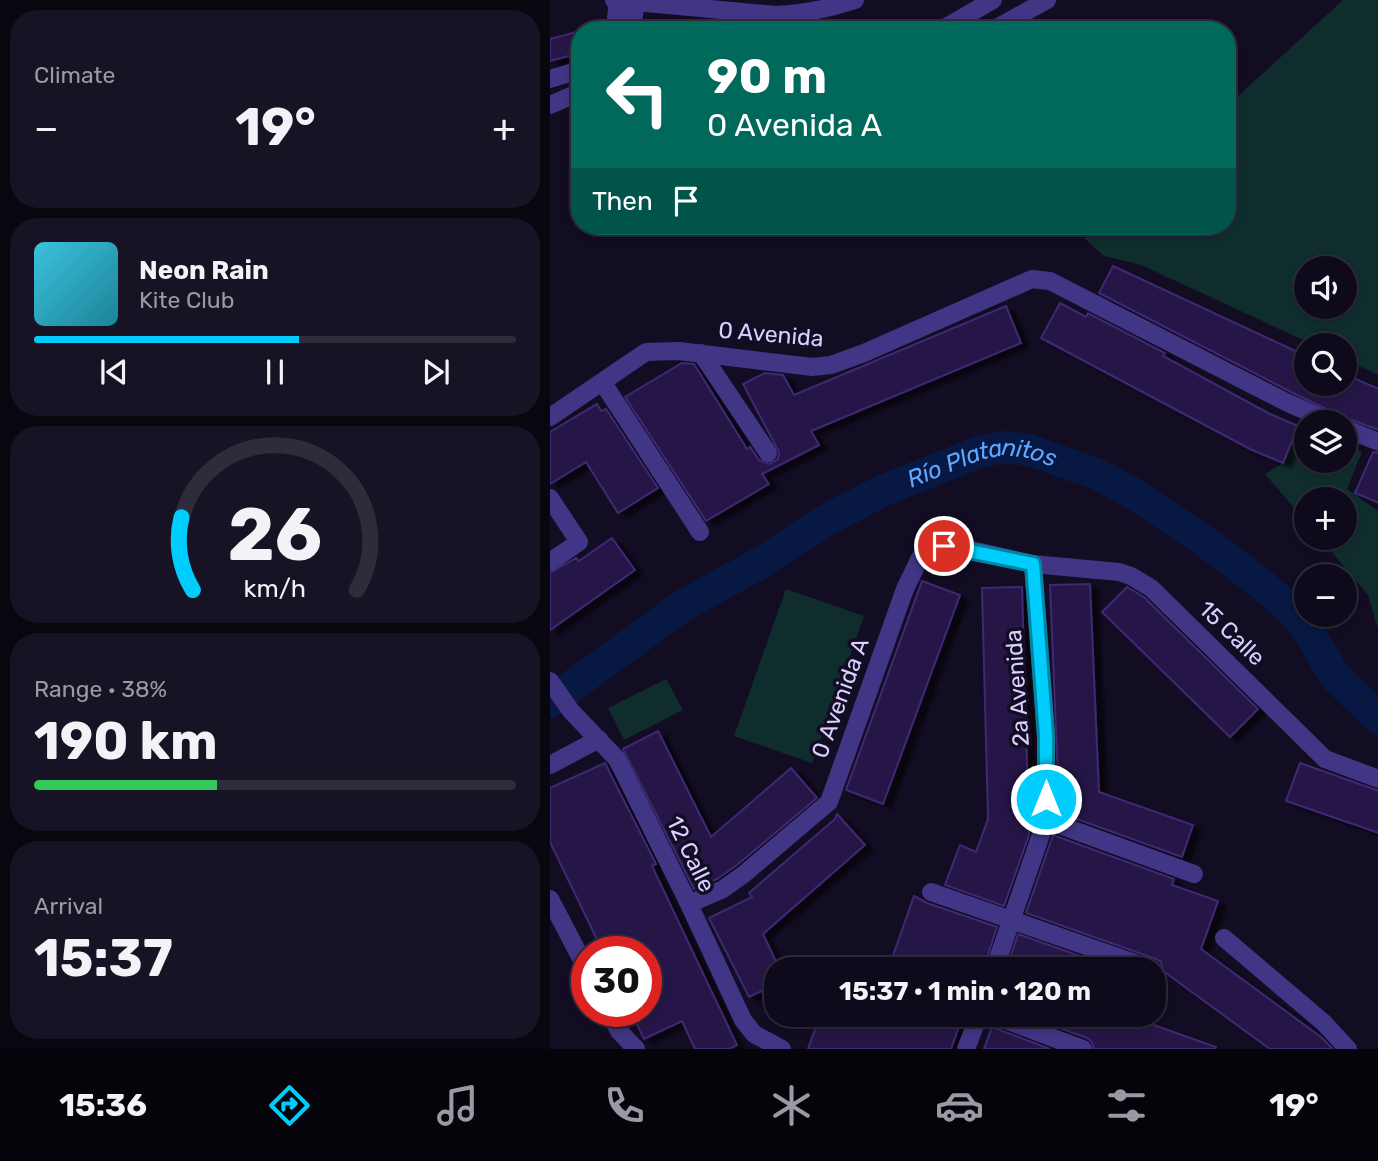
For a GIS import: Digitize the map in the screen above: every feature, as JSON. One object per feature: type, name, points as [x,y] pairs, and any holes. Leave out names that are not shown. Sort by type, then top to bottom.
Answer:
[{"type":"street","points":[[623,21],[623,1],[775,15],[814,12],[854,0]]},
{"type":"street","points":[[957,21],[993,0]]},
{"type":"street","points":[[1007,21],[1036,2]]},
{"type":"street","points":[[550,79],[571,73]]},
{"type":"street","points":[[550,105],[571,96]]},
{"type":"street","name":"0 Avenida","points":[[550,417],[646,352],[700,352],[812,367],[831,365],[1032,279],[1050,281],[1304,410]]},
{"type":"street","points":[[700,352],[768,453]]},
{"type":"street","points":[[603,383],[700,532]]},
{"type":"street","points":[[1357,433],[1378,442]]},
{"type":"street","points":[[550,498],[579,542],[550,562]]},
{"type":"street","name":"0 Avenida A","points":[[689,904],[723,889],[744,874],[829,802],[905,589],[920,558],[934,548],[944,546],[1033,564]]},
{"type":"street","name":"15 Calle","points":[[1033,564],[1119,572],[1141,581],[1325,759],[1378,779]]},
{"type":"street","name":"2a Avenida","points":[[998,957],[1046,820],[1046,736],[1033,564]]},
{"type":"street","name":"12 Calle","points":[[550,681],[570,711],[600,739],[616,759],[689,904],[743,1020],[754,1034],[782,1049]]},
{"type":"street","points":[[550,765],[600,739]]},
{"type":"street","points":[[1046,820],[1194,874]]},
{"type":"street","points":[[931,892],[1118,957]]},
{"type":"street","points":[[550,899],[571,939]]},
{"type":"street","points":[[1224,938],[1324,1023],[1349,1049]]},
{"type":"street","points":[[617,1027],[636,1049]]},
{"type":"street","points":[[966,1049],[974,1027]]},
{"type":"street","points":[[1024,1027],[1083,1049]]},
{"type":"green space","points":[[1343,0],[1378,0],[1378,375],[1357,365],[1357,333],[1294,333],[1294,336],[1141,265],[1104,256],[1084,238],[1087,235],[1236,235],[1236,98]]},
{"type":"green space","points":[[1294,436],[1294,473],[1353,473],[1348,487],[1294,487],[1294,508],[1265,474],[1283,463]]},
{"type":"green space","points":[[1357,450],[1362,452],[1357,464]]},
{"type":"green space","points":[[1357,496],[1378,511],[1378,629],[1368,595],[1357,582],[1357,564],[1342,564],[1330,550],[1357,550]]},
{"type":"green space","points":[[786,589],[864,616],[812,763],[734,736]]},
{"type":"green space","points":[[666,679],[683,710],[624,740],[608,708]]},
{"type":"building","points":[[571,33],[571,55],[550,61],[550,39]]},
{"type":"building","points":[[1113,266],[1294,350],[1294,393],[1291,392],[1099,293]]},
{"type":"building","points":[[1060,303],[1086,317],[1088,313],[1165,353],[1163,356],[1268,413],[1294,424],[1294,436],[1283,463],[1250,449],[1041,338]]},
{"type":"building","points":[[1006,306],[1021,343],[811,431],[819,445],[762,474],[769,484],[706,521],[625,397],[682,363],[694,364],[747,449],[750,447],[759,460],[769,464],[778,459],[779,452],[743,384],[765,373],[783,375],[794,395]]},
{"type":"building","points":[[1357,380],[1379,389],[1379,430],[1357,422],[1357,410],[1328,410],[1299,396],[1357,396]]},
{"type":"building","points":[[597,404],[601,411],[606,409],[658,488],[618,513],[586,462],[550,484],[550,432]]},
{"type":"building","points":[[1373,452],[1379,453],[1379,503],[1357,494]]},
{"type":"building","points":[[612,538],[635,570],[550,630],[550,573],[576,558],[579,561]]},
{"type":"building","points":[[922,581],[960,595],[883,804],[846,790]]},
{"type":"building","points":[[1090,584],[1099,792],[1193,825],[1182,857],[1057,812],[1068,777],[1058,778],[1050,585]]},
{"type":"building","points":[[1022,587],[1029,835],[1004,906],[945,885],[960,845],[976,852],[988,819],[982,588]]},
{"type":"building","points":[[1127,587],[1144,597],[1258,709],[1230,737],[1102,612]]},
{"type":"building","points":[[658,731],[711,837],[791,768],[817,798],[737,865],[717,879],[694,889],[623,749]]},
{"type":"building","points":[[605,763],[656,864],[652,866],[737,1045],[729,1049],[695,1049],[682,1021],[644,1039],[638,1027],[662,1027],[662,936],[595,936],[550,842],[550,788]]},
{"type":"building","points":[[1300,763],[1379,791],[1379,833],[1286,801]]},
{"type":"building","points":[[837,814],[865,845],[763,934],[774,957],[764,957],[764,990],[749,997],[709,918],[752,897],[749,893],[835,819]]},
{"type":"building","points":[[1053,835],[1174,879],[1172,885],[1218,901],[1201,949],[1321,1037],[1333,1049],[1270,1049],[1166,973],[1166,957],[1150,957],[1026,913]]},
{"type":"building","points":[[914,896],[997,927],[987,957],[893,957]]},
{"type":"building","points":[[1018,934],[1083,957],[1010,957]]},
{"type":"building","points":[[816,1027],[959,1027],[951,1049],[808,1049]]},
{"type":"building","points":[[992,1027],[1050,1049],[984,1049]]},
{"type":"building","points":[[1057,1027],[1159,1027],[1216,1047],[1094,1049],[1087,1038]]},
{"type":"waterway","name":"Río Platanitos","points":[[550,702],[684,605],[762,562],[823,522],[882,491],[979,452],[1004,447],[1029,450],[1097,474],[1136,495],[1199,537],[1288,607],[1305,625],[1334,675],[1379,719]]},
{"type":"route","points":[[944,546],[1033,564],[1046,736],[1046,799]]}]
